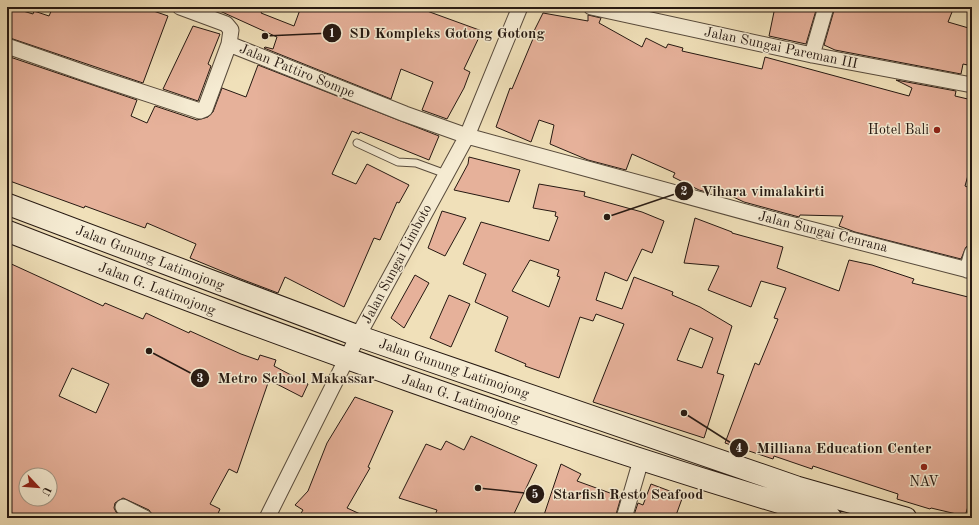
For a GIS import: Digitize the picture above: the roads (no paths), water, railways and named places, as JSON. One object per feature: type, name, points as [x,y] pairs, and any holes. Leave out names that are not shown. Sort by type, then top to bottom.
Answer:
[{"type":"main road","name":"Jalan Gunung Latimojong","points":[[7,204],[358,336],[797,487],[906,518]]},
{"type":"main road","name":"Jalan G. Latimojong","points":[[7,231],[148,286],[348,359],[787,512],[831,518]]},
{"type":"main road","points":[[787,512],[797,487]]},
{"type":"street","points":[[180,7],[226,24],[231,30],[229,44]]},
{"type":"street","name":"Jalan Sungai Limboto","points":[[267,518],[348,359],[358,336],[467,136],[520,7]]},
{"type":"street","name":"Jalan Sungai Pareman III","points":[[591,7],[812,55],[972,85]]},
{"type":"street","points":[[812,55],[826,7]]},
{"type":"street","name":"Jalan Pattiro Sompe","points":[[7,46],[99,78],[200,110],[205,109],[229,44],[405,114],[467,136]]},
{"type":"street","name":"Jalan Sungai Cenrana","points":[[467,136],[782,222],[970,270]]},
{"type":"street","points":[[970,270],[972,253]]},
{"type":"street","points":[[624,518],[641,460]]},
{"type":"street","points":[[123,507],[145,518]]},
{"type":"lane","points":[[357,143],[398,162],[416,163],[446,174]]},
{"type":"place","name":"SD Kompleks Gotong Gotong","points":[[265,36]]},
{"type":"place","name":"Hotel Bali","points":[[937,130]]},
{"type":"place","name":"Vihara vimalakirti","points":[[607,217]]},
{"type":"place","name":"Metro School Makassar","points":[[149,351]]},
{"type":"place","name":"Milliana Education Center","points":[[684,413]]},
{"type":"place","name":"NAV","points":[[924,467]]},
{"type":"place","name":"Starfish Resto Seafood","points":[[478,488]]}]
